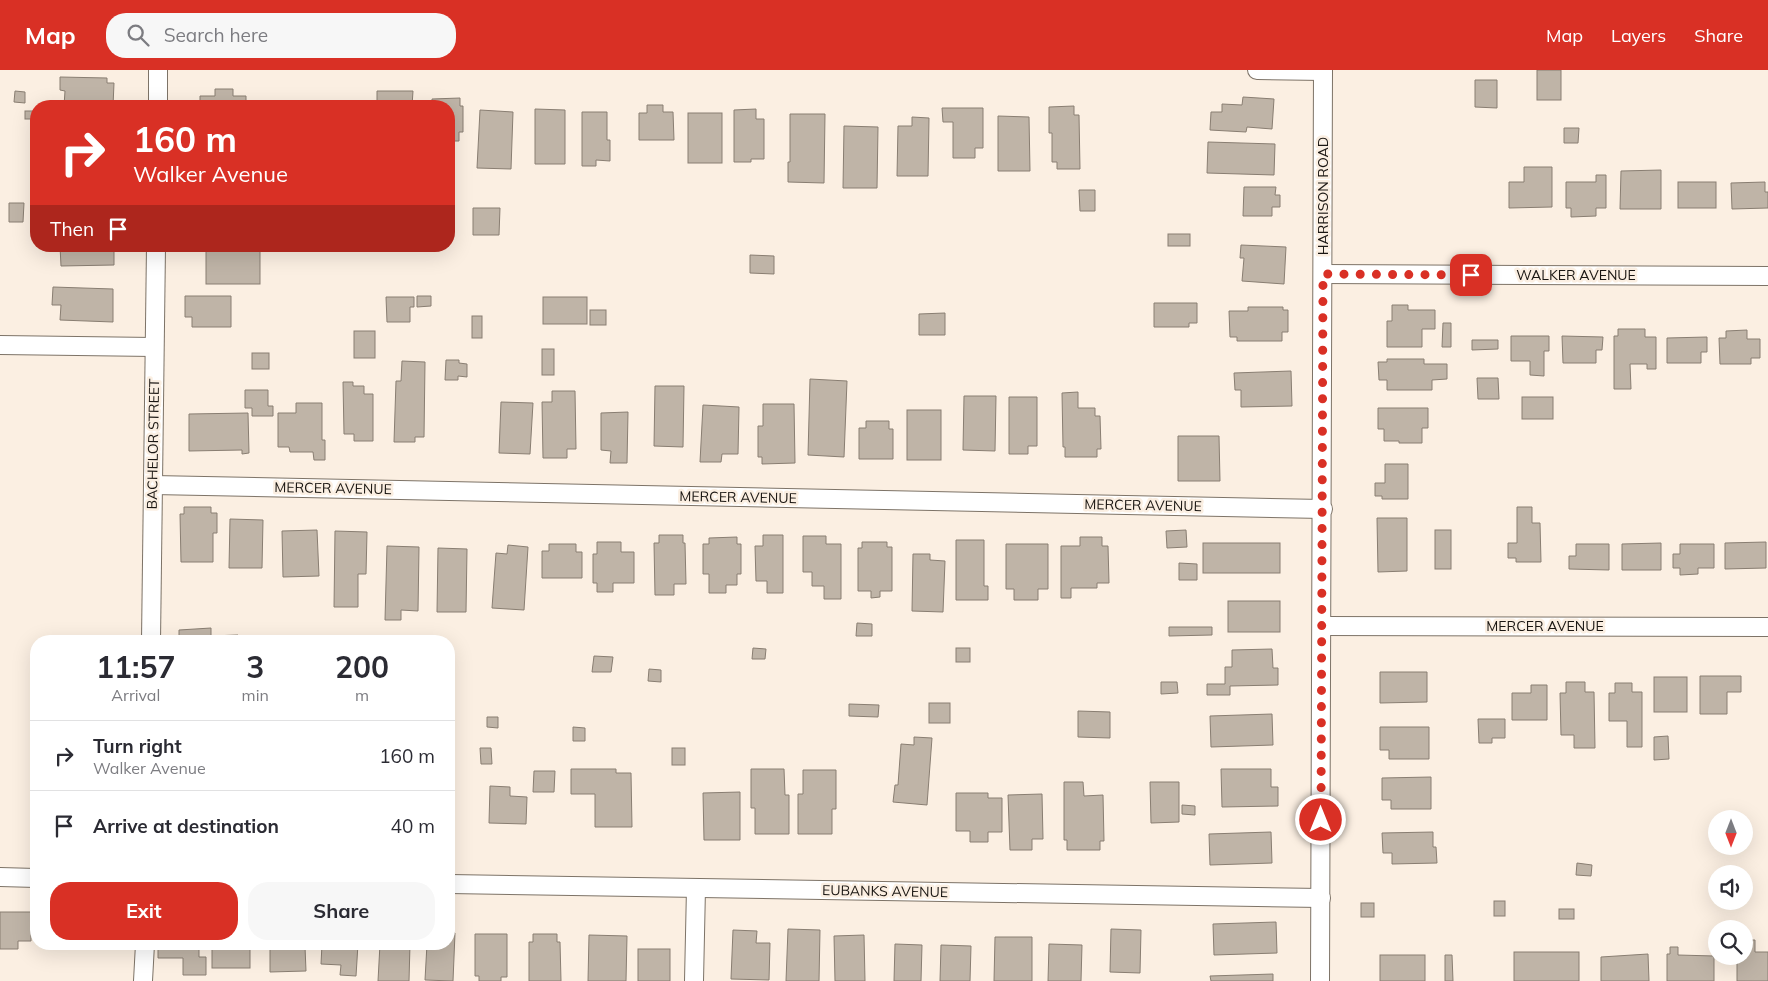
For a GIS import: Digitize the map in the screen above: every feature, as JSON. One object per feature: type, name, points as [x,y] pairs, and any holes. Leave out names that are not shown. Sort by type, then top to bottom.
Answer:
[{"type":"street","points":[[158,70],[158,100]]},
{"type":"street","points":[[1257,70],[1323,70]]},
{"type":"street","name":"HARRISON ROAD","points":[[1320,981],[1323,70]]},
{"type":"street","name":"BACHELOR STREET","points":[[151,635],[156,252]]},
{"type":"street","name":"WALKER AVENUE","points":[[1323,274],[1768,276]]},
{"type":"street","points":[[0,345],[154,347]]},
{"type":"street","name":"MERCER AVENUE","points":[[153,485],[1323,508]]},
{"type":"street","name":"MERCER AVENUE","points":[[1322,626],[1768,627]]},
{"type":"street","points":[[0,877],[30,878]]},
{"type":"street","name":"EUBANKS AVENUE","points":[[455,884],[1321,898]]},
{"type":"street","points":[[694,981],[696,888]]},
{"type":"street","points":[[142,981],[145,950]]},
{"type":"building","points":[[1537,70],[1561,70],[1561,100],[1537,100]]},
{"type":"building","points":[[60,77],[107,78],[107,83],[114,83],[113,100],[64,100],[65,91],[60,90]]},
{"type":"building","points":[[1475,80],[1497,80],[1497,108],[1475,107]]},
{"type":"building","points":[[215,89],[233,89],[233,96],[246,96],[246,100],[200,100],[200,96],[215,96]]},
{"type":"building","points":[[15,91],[25,92],[25,103],[14,102]]},
{"type":"building","points":[[377,91],[413,91],[412,100],[377,100]]},
{"type":"building","points":[[1243,97],[1274,99],[1272,129],[1247,127],[1246,132],[1210,130],[1211,112],[1222,112],[1222,104],[1242,105]]},
{"type":"building","points":[[460,98],[460,106],[463,106],[463,132],[459,132],[459,141],[455,141],[455,100],[432,99]]},
{"type":"building","points":[[647,105],[663,105],[663,112],[673,112],[674,140],[639,140],[639,113],[647,113]]},
{"type":"building","points":[[1074,106],[1074,115],[1079,115],[1080,169],[1057,169],[1057,162],[1052,162],[1052,133],[1049,133],[1049,107]]},
{"type":"building","points":[[942,108],[983,108],[983,148],[975,148],[975,158],[953,158],[953,122],[943,122]]},
{"type":"building","points":[[535,109],[565,110],[565,164],[535,164]]},
{"type":"building","points":[[756,109],[756,119],[764,119],[764,159],[751,159],[751,162],[734,162],[734,110]]},
{"type":"building","points":[[480,110],[513,112],[511,169],[477,168]]},
{"type":"building","points":[[25,111],[30,111],[30,119],[25,119]]},
{"type":"building","points":[[582,112],[607,112],[607,140],[610,140],[610,161],[596,160],[596,166],[582,166]]},
{"type":"building","points":[[688,113],[722,113],[722,163],[688,163]]},
{"type":"building","points":[[790,114],[825,114],[824,183],[788,182]]},
{"type":"building","points":[[998,116],[1029,117],[1030,171],[998,171]]},
{"type":"building","points":[[912,117],[929,118],[928,176],[897,176],[898,126],[912,126]]},
{"type":"building","points":[[844,126],[878,127],[877,188],[843,188]]},
{"type":"building","points":[[1564,128],[1579,128],[1578,143],[1564,143]]},
{"type":"building","points":[[1208,142],[1275,144],[1274,175],[1207,173]]},
{"type":"building","points":[[1524,167],[1552,167],[1552,207],[1509,208],[1509,182],[1524,182]]},
{"type":"building","points":[[1661,170],[1661,209],[1620,209],[1621,171]]},
{"type":"building","points":[[1596,175],[1606,175],[1606,208],[1596,208],[1596,216],[1571,217],[1571,208],[1566,208],[1566,182],[1596,182]]},
{"type":"building","points":[[1678,182],[1716,182],[1716,208],[1678,208]]},
{"type":"building","points":[[1765,182],[1765,192],[1768,192],[1768,208],[1732,209],[1731,183]]},
{"type":"building","points":[[1244,187],[1276,187],[1275,195],[1280,195],[1280,207],[1272,207],[1272,216],[1243,216]]},
{"type":"building","points":[[1079,190],[1095,190],[1095,211],[1080,211]]},
{"type":"building","points":[[9,203],[24,203],[23,222],[9,222]]},
{"type":"building","points":[[473,208],[500,208],[499,235],[473,235]]},
{"type":"building","points":[[1168,234],[1190,234],[1190,246],[1168,246]]},
{"type":"building","points":[[1241,245],[1286,247],[1284,284],[1242,281],[1244,258],[1240,258]]},
{"type":"building","points":[[60,252],[114,252],[114,265],[61,266]]},
{"type":"building","points":[[206,252],[260,252],[260,284],[206,284]]},
{"type":"building","points":[[750,255],[774,256],[774,274],[750,273]]},
{"type":"building","points":[[53,287],[113,289],[113,322],[60,320],[61,305],[52,305]]},
{"type":"building","points":[[185,296],[231,296],[231,327],[192,327],[192,317],[185,317]]},
{"type":"building","points":[[417,296],[431,296],[431,306],[417,307]]},
{"type":"building","points":[[386,297],[414,297],[414,307],[410,307],[410,322],[387,322]]},
{"type":"building","points":[[543,297],[587,297],[587,324],[543,324]]},
{"type":"building","points":[[1154,303],[1197,303],[1197,323],[1189,323],[1189,327],[1154,327]]},
{"type":"building","points":[[1392,305],[1408,305],[1408,310],[1435,310],[1435,329],[1422,329],[1422,347],[1387,347],[1387,321],[1392,321]]},
{"type":"building","points":[[1248,307],[1283,307],[1283,310],[1288,310],[1288,332],[1282,332],[1282,341],[1237,341],[1237,337],[1230,337],[1229,311],[1248,311]]},
{"type":"building","points":[[590,310],[606,310],[606,325],[590,325]]},
{"type":"building","points":[[945,313],[945,335],[919,335],[919,314]]},
{"type":"building","points":[[472,316],[482,316],[482,338],[472,338]]},
{"type":"building","points":[[1443,323],[1451,323],[1451,347],[1442,347]]},
{"type":"building","points":[[1618,329],[1645,329],[1645,337],[1656,337],[1656,369],[1647,369],[1647,364],[1630,364],[1631,389],[1614,389],[1614,336],[1618,336]]},
{"type":"building","points":[[1747,330],[1747,339],[1760,339],[1760,358],[1751,358],[1751,364],[1720,364],[1719,338],[1726,338],[1726,331]]},
{"type":"building","points":[[354,331],[375,331],[375,358],[354,358]]},
{"type":"building","points":[[1511,336],[1549,336],[1549,351],[1544,351],[1544,376],[1530,375],[1530,361],[1511,361]]},
{"type":"building","points":[[1562,336],[1603,337],[1602,350],[1596,350],[1596,363],[1563,363]]},
{"type":"building","points":[[1707,337],[1707,352],[1701,352],[1701,363],[1667,363],[1667,338]]},
{"type":"building","points":[[1472,340],[1498,340],[1498,349],[1472,350]]},
{"type":"building","points":[[542,349],[554,349],[554,375],[542,375]]},
{"type":"building","points":[[252,353],[269,353],[269,369],[252,369]]},
{"type":"building","points":[[1387,359],[1424,359],[1424,364],[1447,364],[1447,379],[1432,380],[1432,390],[1387,390],[1387,380],[1379,380],[1378,362],[1387,362]]},
{"type":"building","points":[[446,360],[459,360],[459,363],[467,364],[467,377],[458,376],[458,380],[445,380]]},
{"type":"building","points":[[402,361],[425,362],[424,437],[415,437],[415,442],[394,442],[396,381],[401,381]]},
{"type":"building","points":[[1291,371],[1292,406],[1241,407],[1241,390],[1235,390],[1234,373]]},
{"type":"building","points":[[1477,378],[1498,378],[1499,399],[1478,399]]},
{"type":"building","points":[[810,379],[847,381],[844,457],[808,455]]},
{"type":"building","points":[[343,382],[353,382],[353,386],[364,386],[364,394],[373,394],[373,441],[354,441],[354,434],[344,434]]},
{"type":"building","points":[[655,386],[684,386],[683,447],[654,446]]},
{"type":"building","points":[[245,390],[268,390],[268,406],[273,406],[273,416],[252,416],[252,408],[245,408]]},
{"type":"building","points":[[552,391],[575,391],[576,449],[567,449],[567,458],[543,458],[542,402],[552,402]]},
{"type":"building","points":[[1078,392],[1078,408],[1095,408],[1095,416],[1100,416],[1101,449],[1097,449],[1097,457],[1065,457],[1065,447],[1063,447],[1062,393]]},
{"type":"building","points":[[964,396],[996,396],[995,451],[963,450]]},
{"type":"building","points":[[1009,397],[1037,397],[1037,446],[1028,446],[1028,454],[1009,454]]},
{"type":"building","points":[[1522,397],[1553,397],[1553,419],[1522,419]]},
{"type":"building","points":[[501,402],[533,403],[530,454],[499,453]]},
{"type":"building","points":[[296,403],[322,403],[322,440],[325,440],[325,460],[314,460],[313,452],[290,452],[289,447],[278,447],[278,413],[296,413]]},
{"type":"building","points":[[763,404],[794,404],[795,463],[762,464],[762,457],[758,457],[758,426],[763,426]]},
{"type":"building","points":[[703,405],[739,407],[738,454],[722,454],[721,462],[700,462]]},
{"type":"building","points":[[1378,408],[1428,408],[1428,428],[1422,428],[1422,443],[1384,441],[1384,429],[1378,429]]},
{"type":"building","points":[[907,410],[941,410],[941,460],[907,460]]},
{"type":"building","points":[[628,412],[627,463],[610,463],[611,451],[601,450],[601,413]]},
{"type":"building","points":[[248,413],[249,453],[242,454],[242,450],[189,451],[189,414]]},
{"type":"building","points":[[866,421],[889,421],[889,429],[893,429],[893,459],[859,459],[859,428],[866,428]]},
{"type":"building","points":[[1178,436],[1219,436],[1220,481],[1178,481]]},
{"type":"building","points":[[1385,464],[1408,464],[1408,499],[1382,499],[1382,496],[1375,496],[1375,483],[1385,483]]},
{"type":"building","points":[[184,507],[211,507],[211,513],[217,513],[217,533],[213,533],[213,562],[181,562],[180,514],[184,514]]},
{"type":"building","points":[[1517,507],[1532,507],[1532,523],[1540,523],[1541,562],[1516,562],[1516,558],[1508,558],[1508,543],[1517,543]]},
{"type":"building","points":[[1377,518],[1407,518],[1407,571],[1378,572]]},
{"type":"building","points":[[230,519],[263,520],[262,568],[229,568]]},
{"type":"building","points":[[317,530],[319,576],[283,577],[282,531]]},
{"type":"building","points":[[1186,530],[1187,547],[1167,548],[1166,531]]},
{"type":"building","points":[[1435,530],[1451,530],[1451,569],[1435,569]]},
{"type":"building","points":[[335,531],[367,532],[366,574],[358,574],[358,607],[334,607]]},
{"type":"building","points":[[659,535],[683,535],[683,543],[685,543],[686,584],[674,584],[674,595],[655,595],[654,543],[659,543]]},
{"type":"building","points":[[763,535],[783,535],[783,593],[767,593],[767,581],[756,581],[755,546],[763,546]]},
{"type":"building","points":[[803,536],[826,536],[826,544],[841,544],[841,599],[824,599],[824,586],[812,586],[812,572],[803,572]]},
{"type":"building","points":[[737,537],[737,544],[741,544],[741,574],[737,574],[737,585],[726,585],[726,593],[709,593],[709,574],[703,574],[703,544],[709,544],[709,538]]},
{"type":"building","points":[[1080,537],[1102,537],[1102,546],[1108,546],[1109,583],[1097,583],[1097,588],[1071,588],[1071,598],[1061,598],[1061,546],[1080,546]]},
{"type":"building","points":[[956,540],[984,540],[984,586],[988,586],[988,600],[956,600]]},
{"type":"building","points":[[597,542],[621,542],[621,552],[634,552],[634,583],[613,583],[613,592],[597,592],[597,583],[593,583],[593,554],[597,554]]},
{"type":"building","points":[[862,542],[887,542],[887,547],[892,547],[892,591],[880,591],[880,597],[871,598],[871,591],[858,591],[858,548],[862,548]]},
{"type":"building","points":[[1766,542],[1766,568],[1725,569],[1725,543]]},
{"type":"building","points":[[1203,543],[1280,543],[1280,573],[1203,573]]},
{"type":"building","points":[[1661,543],[1661,570],[1622,570],[1622,544]]},
{"type":"building","points":[[549,544],[576,544],[576,552],[582,552],[582,578],[542,578],[542,551],[549,551]]},
{"type":"building","points":[[1006,544],[1048,544],[1048,589],[1038,589],[1038,600],[1014,600],[1014,589],[1006,589]]},
{"type":"building","points":[[1576,544],[1609,544],[1609,570],[1569,569],[1569,556],[1576,556]]},
{"type":"building","points":[[1680,544],[1714,544],[1714,568],[1698,568],[1698,574],[1680,575],[1680,568],[1673,568],[1673,554],[1680,554]]},
{"type":"building","points":[[508,545],[528,547],[524,610],[492,608],[496,553],[507,554]]},
{"type":"building","points":[[387,546],[419,547],[418,611],[401,610],[401,620],[385,620]]},
{"type":"building","points":[[438,548],[467,549],[466,612],[437,612]]},
{"type":"building","points":[[913,554],[930,554],[930,560],[945,561],[943,612],[912,611]]},
{"type":"building","points":[[1179,563],[1197,564],[1197,580],[1179,580]]},
{"type":"building","points":[[1228,601],[1280,601],[1280,632],[1228,632]]},
{"type":"building","points":[[857,623],[872,624],[872,636],[856,636]]},
{"type":"building","points":[[1169,627],[1212,627],[1212,635],[1169,636]]},
{"type":"building","points":[[211,628],[211,635],[179,635],[179,630]]},
{"type":"building","points":[[753,648],[766,649],[765,659],[752,659]]},
{"type":"building","points":[[956,648],[970,648],[970,662],[956,662]]},
{"type":"building","points":[[1272,649],[1273,668],[1278,668],[1278,685],[1230,686],[1230,695],[1207,695],[1207,684],[1225,684],[1225,667],[1232,667],[1232,650]]},
{"type":"building","points":[[594,656],[613,657],[611,672],[592,672]]},
{"type":"building","points":[[649,669],[661,670],[661,682],[648,681]]},
{"type":"building","points":[[1380,672],[1427,672],[1427,702],[1380,703]]},
{"type":"building","points":[[1700,676],[1741,676],[1741,692],[1727,692],[1727,714],[1700,714]]},
{"type":"building","points":[[1654,677],[1687,677],[1687,712],[1654,712]]},
{"type":"building","points":[[1161,682],[1177,682],[1178,693],[1161,694]]},
{"type":"building","points":[[1566,682],[1585,682],[1585,692],[1594,692],[1595,748],[1574,748],[1574,735],[1561,735],[1560,693],[1566,693]]},
{"type":"building","points":[[1615,683],[1632,683],[1632,692],[1642,692],[1642,747],[1627,747],[1627,721],[1609,721],[1609,693],[1615,693]]},
{"type":"building","points":[[1531,685],[1547,685],[1547,720],[1512,720],[1512,693],[1531,693]]},
{"type":"building","points":[[929,703],[950,703],[950,723],[929,723]]},
{"type":"building","points":[[849,704],[879,705],[878,717],[849,716]]},
{"type":"building","points":[[1078,711],[1110,712],[1110,738],[1078,737]]},
{"type":"building","points":[[1272,714],[1273,745],[1211,747],[1210,716]]},
{"type":"building","points":[[487,717],[498,717],[498,728],[487,727]]},
{"type":"building","points":[[1478,719],[1505,719],[1505,738],[1492,738],[1492,743],[1479,743]]},
{"type":"building","points":[[573,727],[585,728],[585,741],[573,741]]},
{"type":"building","points":[[1380,727],[1429,727],[1429,759],[1389,759],[1389,750],[1380,750]]},
{"type":"building","points":[[1668,736],[1669,759],[1654,760],[1654,737]]},
{"type":"building","points":[[914,737],[932,738],[927,805],[893,802],[895,785],[898,785],[901,744],[914,745]]},
{"type":"building","points":[[480,748],[491,748],[492,764],[481,764]]},
{"type":"building","points":[[672,748],[685,748],[685,765],[672,765]]},
{"type":"building","points":[[571,769],[616,769],[616,773],[631,773],[632,827],[595,827],[595,794],[571,794]]},
{"type":"building","points":[[751,769],[784,769],[785,795],[789,795],[789,834],[755,834],[755,808],[751,808]]},
{"type":"building","points":[[1221,769],[1271,769],[1271,787],[1278,787],[1278,806],[1222,807]]},
{"type":"building","points":[[803,770],[836,770],[836,809],[832,809],[832,834],[798,834],[798,794],[803,794]]},
{"type":"building","points":[[534,771],[555,771],[554,792],[533,792]]},
{"type":"building","points":[[1431,777],[1431,809],[1391,809],[1391,800],[1382,800],[1382,778]]},
{"type":"building","points":[[1064,782],[1083,782],[1084,796],[1103,795],[1104,841],[1100,841],[1100,850],[1067,850],[1067,840],[1064,840]]},
{"type":"building","points":[[1150,782],[1179,782],[1179,822],[1151,823]]},
{"type":"building","points":[[490,786],[510,787],[510,796],[527,797],[526,824],[489,823]]},
{"type":"building","points":[[740,792],[740,840],[704,840],[703,793]]},
{"type":"building","points":[[956,793],[988,793],[988,798],[1002,798],[1002,832],[988,832],[988,842],[970,842],[970,831],[956,831]]},
{"type":"building","points":[[1042,794],[1043,839],[1032,839],[1032,850],[1010,850],[1008,795]]},
{"type":"building","points":[[1182,805],[1195,806],[1195,815],[1182,814]]},
{"type":"building","points":[[1271,832],[1272,863],[1210,865],[1209,834]]},
{"type":"building","points":[[1433,832],[1433,847],[1436,847],[1437,863],[1392,864],[1392,853],[1383,853],[1382,833]]},
{"type":"building","points":[[1577,863],[1592,865],[1591,876],[1576,875]]},
{"type":"building","points":[[1494,901],[1505,901],[1505,916],[1494,916]]},
{"type":"building","points":[[1361,903],[1374,903],[1374,917],[1361,917]]},
{"type":"building","points":[[1559,909],[1574,909],[1574,919],[1559,919]]},
{"type":"building","points":[[0,912],[30,912],[30,941],[18,941],[18,949],[0,949]]},
{"type":"building","points":[[1276,922],[1277,953],[1214,955],[1213,924]]},
{"type":"building","points":[[788,929],[820,930],[819,981],[786,981]]},
{"type":"building","points":[[1111,929],[1141,930],[1140,973],[1110,972]]},
{"type":"building","points":[[733,930],[757,931],[756,943],[770,943],[769,980],[731,979]]},
{"type":"building","points":[[475,934],[507,934],[507,977],[501,977],[501,981],[479,981],[479,976],[475,976]]},
{"type":"building","points":[[533,934],[557,934],[557,942],[560,942],[561,981],[529,981],[529,942],[533,942]]},
{"type":"building","points":[[589,935],[627,936],[626,981],[588,981]]},
{"type":"building","points":[[864,935],[865,981],[835,981],[834,936]]},
{"type":"building","points":[[995,937],[1032,937],[1032,981],[994,981]]},
{"type":"building","points":[[1753,940],[1755,940],[1755,952],[1768,952],[1768,981],[1737,981],[1737,965],[1753,965]]},
{"type":"building","points":[[895,944],[922,945],[921,981],[894,981]]},
{"type":"building","points":[[1049,944],[1082,945],[1081,981],[1048,981]]},
{"type":"building","points":[[941,945],[971,946],[970,981],[940,981]]},
{"type":"building","points":[[1670,947],[1678,947],[1678,955],[1708,956],[1708,965],[1714,965],[1714,981],[1667,981],[1667,954],[1670,954]]},
{"type":"building","points":[[638,949],[670,949],[670,981],[638,981]]},
{"type":"building","points":[[158,950],[199,950],[199,957],[206,957],[206,975],[183,975],[183,958],[158,958]]},
{"type":"building","points":[[212,950],[250,950],[250,968],[212,968]]},
{"type":"building","points":[[270,950],[305,950],[306,971],[270,972]]},
{"type":"building","points":[[322,950],[358,950],[356,976],[340,975],[341,965],[321,964]]},
{"type":"building","points":[[380,950],[410,950],[409,981],[378,981]]},
{"type":"building","points":[[427,950],[454,950],[453,981],[425,980]]},
{"type":"building","points":[[1514,952],[1579,952],[1579,981],[1514,981]]},
{"type":"building","points":[[1648,954],[1649,981],[1601,981],[1601,957]]},
{"type":"building","points":[[1380,955],[1425,955],[1425,981],[1380,981]]},
{"type":"building","points":[[1445,955],[1452,955],[1453,981],[1445,981]]},
{"type":"building","points":[[1273,974],[1273,981],[1211,981],[1210,976]]},
{"type":"route","points":[[1321,820],[1323,274],[1471,275]]}]
